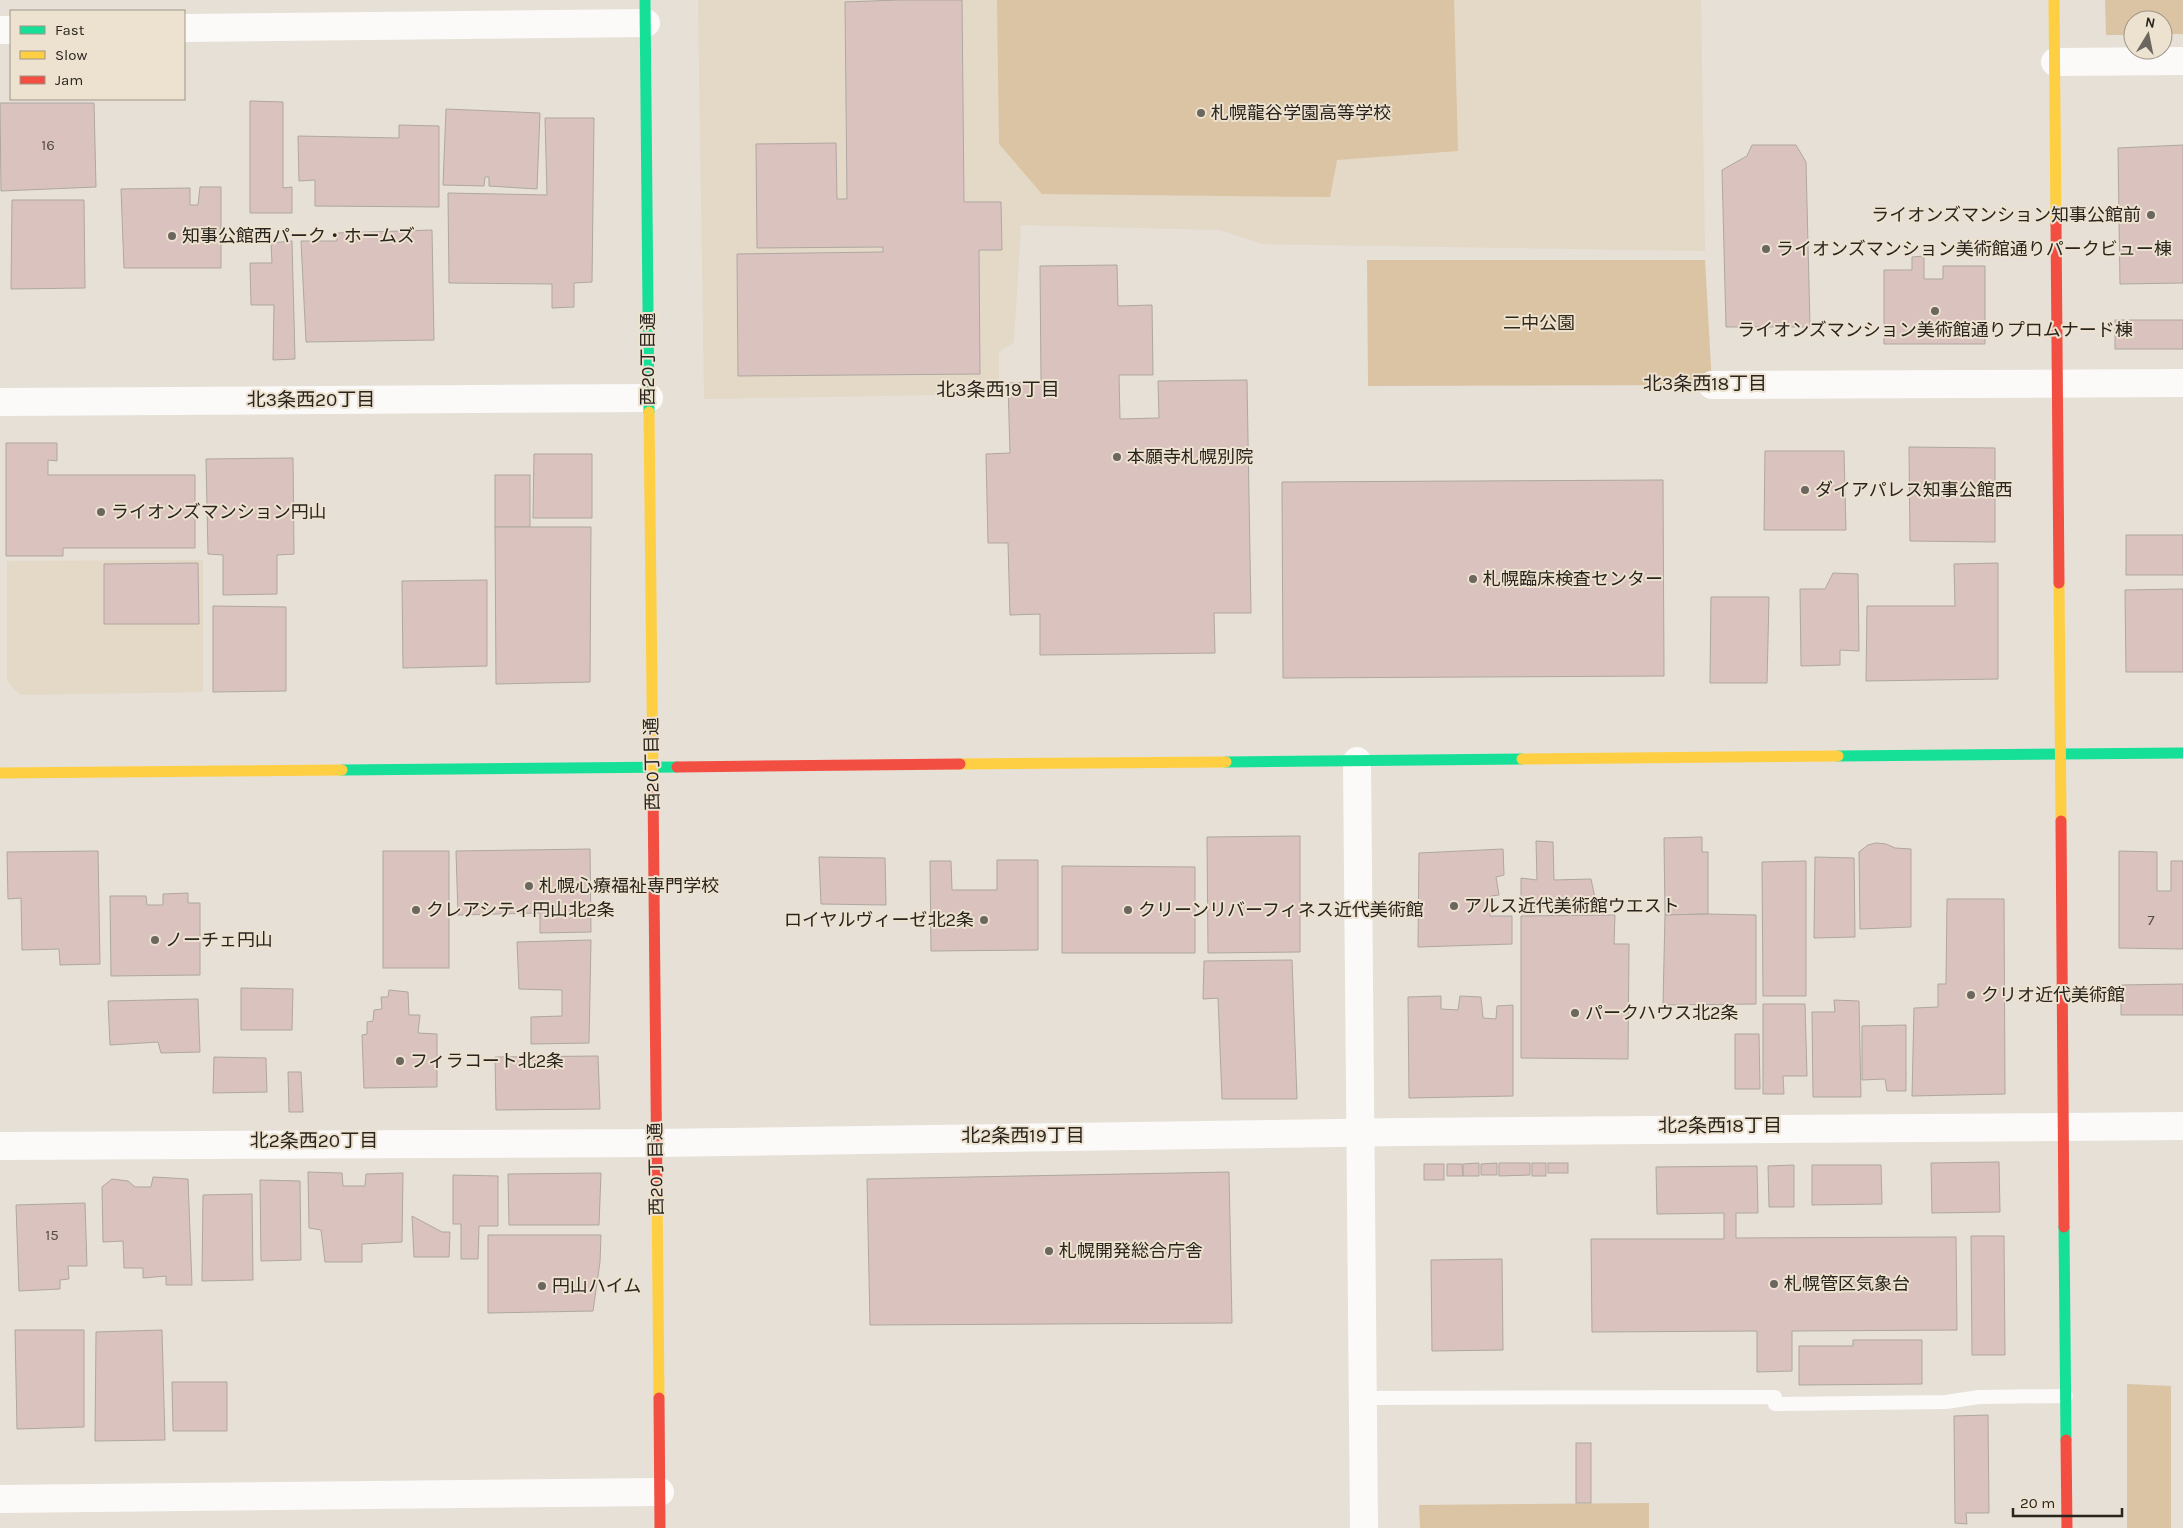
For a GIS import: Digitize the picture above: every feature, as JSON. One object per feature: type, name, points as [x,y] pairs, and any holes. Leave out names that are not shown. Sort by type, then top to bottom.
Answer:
[{"type":"street","points":[[2054,0],[2067,1528]]},
{"type":"street","points":[[185,28],[646,11]]},
{"type":"street","name":"西20丁目通","points":[[646,11],[648,398],[660,1528]]},
{"type":"street","points":[[2055,62],[2183,61]]},
{"type":"street","points":[[1712,386],[2183,383]]},
{"type":"street","points":[[0,402],[648,398]]},
{"type":"street","points":[[0,773],[2183,753]]},
{"type":"street","points":[[1357,761],[1364,1528]]},
{"type":"street","points":[[0,1146],[656,1142],[1361,1133],[2183,1126]]},
{"type":"street","points":[[0,1499],[660,1492]]},
{"type":"lane","points":[[1363,1398],[1775,1397],[1775,1404],[1785,1404],[1946,1402],[1979,1397],[2066,1396]]},
{"type":"shaded area","name":"札幌龍谷学園高等学校","points":[[698,0],[1701,0],[1705,251],[1262,244],[1220,230],[1021,225],[1014,342],[999,352],[999,394],[704,399]]},
{"type":"shaded area","points":[[203,560],[203,692],[20,695],[7,681],[7,561]]},
{"type":"green space","points":[[997,0],[1454,0],[1458,151],[1337,160],[1330,197],[1042,194],[999,144]]},
{"type":"green space","points":[[2105,0],[2183,0],[2183,34],[2173,34],[2173,10],[2123,10],[2123,35],[2106,35]]},
{"type":"green space","name":"二中公園","points":[[1367,260],[1705,260],[1712,385],[1368,386]]},
{"type":"green space","points":[[2127,1384],[2171,1386],[2171,1528],[2127,1528]]},
{"type":"green space","points":[[1649,1503],[1649,1528],[1420,1528],[1419,1505]]},
{"type":"building","points":[[962,0],[964,202],[1001,202],[1002,250],[979,250],[980,374],[738,376],[737,254],[883,252],[883,247],[757,248],[756,144],[836,143],[837,199],[847,199],[845,2]]},
{"type":"building","points":[[250,101],[283,102],[283,188],[292,187],[292,213],[250,213]]},
{"type":"building","points":[[0,103],[94,103],[96,187],[1,191]]},
{"type":"building","points":[[446,109],[540,113],[537,189],[489,186],[489,177],[485,177],[484,186],[443,185]]},
{"type":"building","points":[[545,118],[594,118],[592,282],[574,283],[574,307],[552,308],[552,284],[449,283],[448,193],[547,195]]},
{"type":"building","points":[[399,125],[439,126],[439,207],[315,206],[315,180],[299,181],[298,136],[399,138]]},
{"type":"building","name":"ライオンズマンション美術館通りパークビュー棟","points":[[1752,145],[1796,145],[1806,162],[1810,327],[1726,327],[1722,170],[1747,156]]},
{"type":"building","name":"ライオンズマンション知事公館前","points":[[2183,145],[2183,283],[2120,284],[2118,148]]},
{"type":"building","name":"知事公館西パーク・ホームズ","points":[[200,187],[221,187],[221,268],[124,268],[121,189],[190,188],[190,205],[198,205]]},
{"type":"building","points":[[12,200],[84,200],[85,288],[11,289]]},
{"type":"building","points":[[432,230],[434,340],[306,342],[301,241],[337,241],[337,233]]},
{"type":"building","points":[[292,241],[295,359],[273,360],[274,305],[251,305],[250,263],[272,263],[271,243]]},
{"type":"building","name":"ライオンズマンション美術館通りプロムナード棟","points":[[1924,256],[1924,279],[1943,279],[1943,266],[1985,266],[1985,344],[1884,344],[1884,270],[1912,270],[1912,257]]},
{"type":"building","points":[[1117,265],[1118,306],[1152,305],[1153,375],[1119,375],[1120,419],[1159,418],[1158,381],[1247,380],[1251,613],[1214,613],[1215,653],[1040,655],[1040,614],[1010,615],[1008,543],[988,543],[986,454],[1010,453],[1008,383],[1041,382],[1040,266]]},
{"type":"building","points":[[2115,320],[2183,320],[2183,349],[2115,349]]},
{"type":"building","name":"ライオンズマンション円山","points":[[6,443],[57,443],[57,461],[48,460],[48,475],[195,475],[195,548],[63,548],[63,556],[6,556]]},
{"type":"building","points":[[1909,447],[1995,448],[1995,542],[1910,541]]},
{"type":"building","name":"ダイアパレス知事公館西","points":[[1765,451],[1844,451],[1846,530],[1764,530]]},
{"type":"building","points":[[534,454],[592,454],[592,518],[533,518]]},
{"type":"building","points":[[293,458],[294,554],[277,555],[277,594],[223,595],[223,555],[208,554],[206,459]]},
{"type":"building","points":[[495,475],[530,475],[530,527],[495,527]]},
{"type":"building","name":"札幌臨床検査センター","points":[[1663,480],[1664,676],[1283,678],[1282,482]]},
{"type":"building","points":[[495,527],[591,527],[590,682],[496,684]]},
{"type":"building","points":[[2126,535],[2183,535],[2183,575],[2126,575]]},
{"type":"building","points":[[198,563],[199,624],[104,624],[104,564]]},
{"type":"building","points":[[1998,563],[1998,679],[1866,681],[1867,606],[1955,606],[1954,564]]},
{"type":"building","points":[[1833,573],[1858,574],[1859,651],[1840,650],[1840,665],[1801,666],[1800,589],[1825,589]]},
{"type":"building","points":[[487,580],[487,666],[403,668],[402,581]]},
{"type":"building","points":[[2183,589],[2183,672],[2126,672],[2125,590]]},
{"type":"building","points":[[1711,597],[1769,597],[1767,683],[1710,683]]},
{"type":"building","points":[[213,606],[286,607],[286,691],[213,692]]},
{"type":"building","points":[[1300,836],[1300,952],[1208,953],[1207,837]]},
{"type":"building","points":[[1702,837],[1702,852],[1708,852],[1708,914],[1665,915],[1664,838]]},
{"type":"building","points":[[1536,841],[1553,842],[1554,880],[1591,879],[1595,898],[1607,899],[1607,908],[1521,906],[1521,878],[1537,880]]},
{"type":"building","points":[[1876,843],[1886,844],[1895,848],[1911,849],[1911,927],[1860,929],[1859,852],[1868,845]]},
{"type":"building","points":[[590,849],[591,932],[540,933],[540,913],[458,915],[456,851]]},
{"type":"building","name":"アルス近代美術館ウエスト","points":[[1503,849],[1504,875],[1496,877],[1499,895],[1491,896],[1490,916],[1512,916],[1512,944],[1418,947],[1419,853]]},
{"type":"building","points":[[98,851],[100,964],[60,965],[59,949],[22,950],[21,898],[8,899],[7,852]]},
{"type":"building","name":"クレアシティ円山北2条","points":[[383,851],[449,851],[449,968],[383,968]]},
{"type":"building","points":[[2119,851],[2157,852],[2157,891],[2171,891],[2171,861],[2183,861],[2183,949],[2119,948]]},
{"type":"building","points":[[819,857],[885,858],[886,905],[821,904]]},
{"type":"building","points":[[1815,857],[1854,858],[1855,937],[1814,938]]},
{"type":"building","name":"ロイヤルヴィーゼ北2条","points":[[997,860],[1038,860],[1038,950],[931,951],[930,861],[951,861],[952,890],[997,890]]},
{"type":"building","points":[[1806,861],[1806,996],[1763,996],[1762,862]]},
{"type":"building","name":"クリーンリバーフィネス近代美術館","points":[[1062,866],[1195,867],[1195,953],[1062,953]]},
{"type":"building","name":"ノーチェ円山","points":[[188,893],[188,903],[200,903],[200,975],[111,976],[110,896],[146,896],[147,905],[163,905],[163,894]]},
{"type":"building","name":"クリオ近代美術館","points":[[1947,899],[2004,899],[2005,1094],[1912,1096],[1914,1008],[1938,1007],[1938,984],[1946,984]]},
{"type":"building","name":"パークハウス北2条","points":[[1615,915],[1614,944],[1629,944],[1628,1059],[1521,1058],[1521,916]]},
{"type":"building","points":[[1665,915],[1756,915],[1756,1004],[1663,1005]]},
{"type":"building","points":[[591,940],[589,1043],[531,1044],[531,1017],[562,1016],[562,990],[519,989],[517,942]]},
{"type":"building","points":[[1292,960],[1297,1099],[1222,1099],[1218,998],[1203,999],[1204,961]]},
{"type":"building","points":[[2183,984],[2183,1015],[2121,1015],[2121,985]]},
{"type":"building","points":[[241,988],[293,989],[292,1030],[241,1030]]},
{"type":"building","name":"フィラコート北2条","points":[[389,990],[408,992],[409,1015],[420,1015],[418,1033],[437,1034],[437,1087],[364,1088],[362,1035],[367,1034],[367,1022],[373,1021],[374,1010],[382,1009],[381,997],[388,997]]},
{"type":"building","points":[[1441,996],[1441,1009],[1458,1010],[1460,996],[1481,997],[1483,1018],[1496,1019],[1497,1006],[1513,1005],[1513,1096],[1409,1098],[1408,997]]},
{"type":"building","points":[[198,999],[200,1052],[161,1053],[158,1042],[110,1045],[108,1001]]},
{"type":"building","points":[[1834,1000],[1859,1001],[1861,1097],[1813,1097],[1812,1012],[1835,1012]]},
{"type":"building","points":[[1763,1004],[1805,1004],[1807,1076],[1783,1076],[1784,1094],[1763,1094]]},
{"type":"building","points":[[1906,1025],[1906,1091],[1887,1091],[1885,1079],[1862,1080],[1862,1026]]},
{"type":"building","points":[[1735,1034],[1759,1034],[1760,1089],[1735,1089]]},
{"type":"building","points":[[598,1056],[600,1109],[496,1110],[495,1057]]},
{"type":"building","points":[[214,1057],[266,1058],[267,1092],[213,1093]]},
{"type":"building","points":[[288,1072],[301,1072],[303,1112],[289,1112]]},
{"type":"building","points":[[1999,1162],[2000,1212],[1932,1213],[1931,1163]]},
{"type":"building","points":[[1479,1163],[1479,1176],[1463,1176],[1463,1164]]},
{"type":"building","points":[[1497,1163],[1497,1175],[1481,1175],[1481,1164]]},
{"type":"building","points":[[1499,1163],[1530,1163],[1530,1175],[1499,1176]]},
{"type":"building","points":[[1532,1163],[1546,1163],[1546,1176],[1532,1176]]},
{"type":"building","points":[[1548,1163],[1568,1163],[1568,1173],[1548,1173]]},
{"type":"building","points":[[1424,1164],[1444,1164],[1444,1180],[1424,1180]]},
{"type":"building","points":[[1447,1164],[1462,1164],[1463,1176],[1447,1176]]},
{"type":"building","points":[[1794,1165],[1794,1207],[1769,1207],[1768,1166]]},
{"type":"building","points":[[1812,1165],[1881,1165],[1882,1204],[1812,1205]]},
{"type":"building","name":"札幌管区気象台","points":[[1757,1166],[1758,1213],[1736,1213],[1736,1238],[1956,1237],[1957,1330],[1792,1331],[1792,1371],[1757,1372],[1757,1331],[1592,1332],[1591,1239],[1724,1239],[1724,1213],[1657,1214],[1656,1167]]},
{"type":"building","points":[[308,1172],[342,1173],[343,1186],[365,1186],[366,1174],[403,1173],[402,1242],[362,1244],[362,1262],[325,1262],[321,1230],[309,1228]]},
{"type":"building","name":"札幌開発総合庁舎","points":[[1229,1172],[1232,1323],[870,1325],[867,1179]]},
{"type":"building","points":[[601,1173],[599,1225],[509,1225],[508,1174]]},
{"type":"building","points":[[453,1175],[498,1176],[498,1226],[479,1226],[478,1259],[461,1259],[461,1224],[453,1224]]},
{"type":"building","points":[[153,1177],[188,1179],[192,1285],[166,1285],[166,1276],[143,1278],[143,1268],[124,1268],[123,1241],[103,1242],[102,1187],[112,1179],[128,1181],[135,1187],[151,1187]]},
{"type":"building","points":[[260,1180],[300,1181],[301,1260],[261,1261]]},
{"type":"building","points":[[252,1194],[253,1280],[202,1281],[203,1195]]},
{"type":"building","points":[[85,1203],[87,1266],[68,1266],[69,1279],[60,1280],[60,1289],[19,1291],[16,1205]]},
{"type":"building","points":[[412,1216],[442,1232],[450,1232],[449,1257],[414,1257]]},
{"type":"building","name":"円山ハイム","points":[[488,1235],[601,1235],[600,1262],[593,1311],[488,1313]]},
{"type":"building","points":[[1971,1236],[2004,1236],[2005,1355],[1972,1355]]},
{"type":"building","points":[[1502,1259],[1503,1350],[1432,1351],[1431,1260]]},
{"type":"building","points":[[15,1330],[84,1330],[84,1427],[17,1429]]},
{"type":"building","points":[[162,1330],[165,1440],[95,1441],[96,1332]]},
{"type":"building","points":[[1853,1340],[1922,1340],[1922,1384],[1799,1385],[1799,1346],[1853,1346]]},
{"type":"building","points":[[172,1382],[227,1382],[227,1431],[173,1431]]},
{"type":"building","points":[[1988,1415],[1989,1513],[1966,1513],[1967,1524],[1955,1523],[1954,1416]]},
{"type":"building","points":[[1576,1443],[1591,1443],[1591,1503],[1576,1503]]},
{"type":"traffic: fast","points":[[645,0],[649,412]]},
{"type":"traffic: fast","points":[[1838,756],[2183,753]]},
{"type":"traffic: fast","points":[[1226,762],[1522,759]]},
{"type":"traffic: fast","points":[[342,770],[677,767]]},
{"type":"traffic: fast","points":[[2064,1227],[2066,1440]]},
{"type":"traffic: slow","points":[[2054,0],[2056,224]]},
{"type":"traffic: slow","points":[[649,412],[653,787]]},
{"type":"traffic: slow","points":[[2059,583],[2061,821]]},
{"type":"traffic: slow","points":[[1522,759],[1838,756]]},
{"type":"traffic: slow","points":[[960,764],[1226,762]]},
{"type":"traffic: slow","points":[[0,773],[342,770]]},
{"type":"traffic: slow","points":[[657,1191],[659,1398]]},
{"type":"traffic: jam","points":[[2056,224],[2059,583]]},
{"type":"traffic: jam","points":[[677,767],[960,764]]},
{"type":"traffic: jam","points":[[653,787],[657,1191]]},
{"type":"traffic: jam","points":[[2061,821],[2064,1227]]},
{"type":"traffic: jam","points":[[659,1398],[660,1528]]},
{"type":"traffic: jam","points":[[2066,1440],[2067,1528]]},
{"type":"place","name":"札幌龍谷学園高等学校","points":[[1201,113]]},
{"type":"place","name":"ライオンズマンション知事公館前","points":[[2151,215]]},
{"type":"place","name":"知事公館西パーク・ホームズ","points":[[172,236]]},
{"type":"place","name":"ライオンズマンション美術館通りパークビュー棟","points":[[1766,249]]},
{"type":"place","name":"ライオンズマンション美術館通りプロムナード棟","points":[[1935,311]]},
{"type":"place","name":"本願寺札幌別院","points":[[1117,457]]},
{"type":"place","name":"ダイアパレス知事公館西","points":[[1805,490]]},
{"type":"place","name":"ライオンズマンション円山","points":[[101,512]]},
{"type":"place","name":"札幌臨床検査センター","points":[[1473,579]]},
{"type":"place","name":"札幌心療福祉専門学校","points":[[529,886]]},
{"type":"place","name":"アルス近代美術館ウエスト","points":[[1454,906]]},
{"type":"place","name":"クレアシティ円山北2条","points":[[416,910]]},
{"type":"place","name":"クリーンリバーフィネス近代美術館","points":[[1128,910]]},
{"type":"place","name":"ロイヤルヴィーゼ北2条","points":[[984,920]]},
{"type":"place","name":"ノーチェ円山","points":[[155,940]]},
{"type":"place","name":"クリオ近代美術館","points":[[1971,995]]},
{"type":"place","name":"パークハウス北2条","points":[[1575,1013]]},
{"type":"place","name":"フィラコート北2条","points":[[400,1061]]},
{"type":"place","name":"札幌開発総合庁舎","points":[[1049,1251]]},
{"type":"place","name":"札幌管区気象台","points":[[1774,1284]]},
{"type":"place","name":"円山ハイム","points":[[542,1286]]},
{"type":"district","name":"北3条西18丁目","points":[[1705,384]]},
{"type":"district","name":"北3条西19丁目","points":[[998,390]]},
{"type":"district","name":"北3条西20丁目","points":[[311,400]]},
{"type":"district","name":"北2条西18丁目","points":[[1720,1126]]},
{"type":"district","name":"北2条西19丁目","points":[[1023,1136]]},
{"type":"district","name":"北2条西20丁目","points":[[314,1141]]}]
